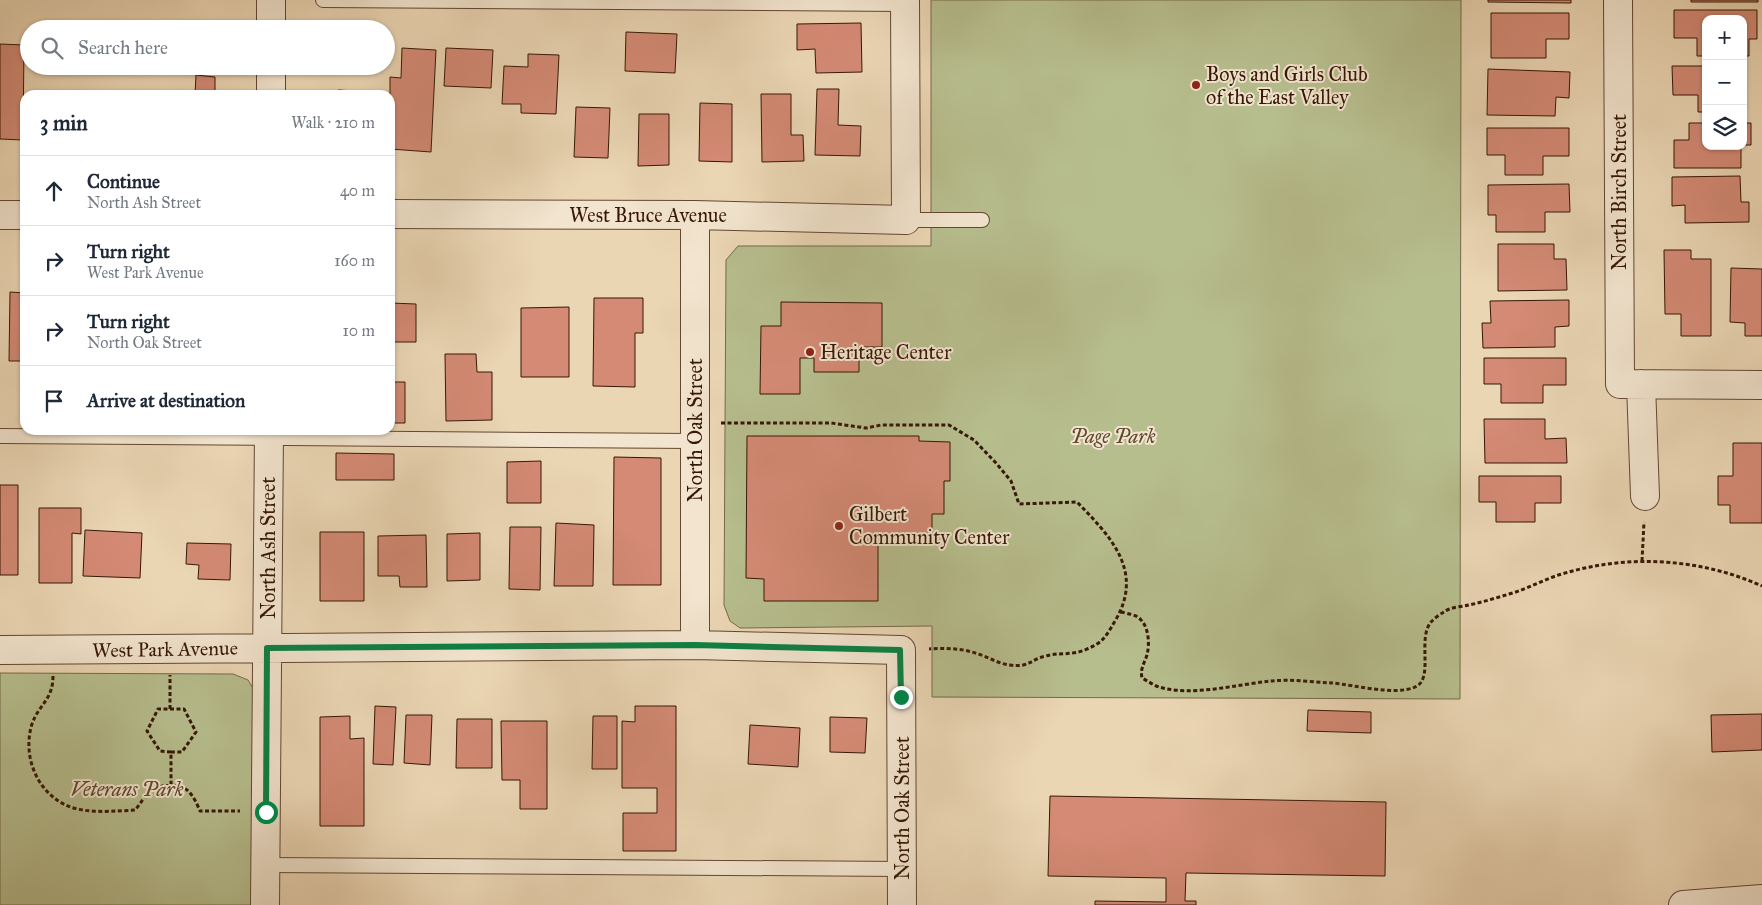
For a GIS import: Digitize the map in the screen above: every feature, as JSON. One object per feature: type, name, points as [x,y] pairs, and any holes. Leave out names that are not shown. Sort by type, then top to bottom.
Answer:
[{"type":"street","points":[[271,0],[271,20]]},
{"type":"street","name":"North Birch Street","points":[[1618,0],[1631,384],[1645,496]]},
{"type":"street","points":[[905,2],[906,220]]},
{"type":"street","points":[[271,75],[271,90]]},
{"type":"street","name":"West Bruce Avenue","points":[[395,214],[695,215],[906,220]]},
{"type":"street","points":[[0,215],[20,215]]},
{"type":"street","name":"North Oak Street","points":[[695,215],[695,645]]},
{"type":"street","points":[[1631,384],[1762,385]]},
{"type":"street","name":"North Ash Street","points":[[265,905],[269,435]]},
{"type":"street","name":"West Park Avenue","points":[[0,650],[695,645],[900,650]]},
{"type":"street","name":"North Oak Street","points":[[900,650],[902,905]]},
{"type":"street","points":[[1684,905],[1762,899]]},
{"type":"lane","points":[[323,0],[905,2]]},
{"type":"lane","points":[[906,220],[982,220]]},
{"type":"lane","points":[[395,433],[695,432]]},
{"type":"lane","points":[[0,436],[134,435]]},
{"type":"lane","points":[[266,866],[902,869]]},
{"type":"path","points":[[695,432],[831,423],[866,428],[881,425],[949,425],[974,440],[996,462],[1011,481],[1019,504],[1077,502],[1102,528],[1115,546],[1125,566],[1126,591],[1121,612],[1103,641],[1084,651],[1045,656],[1028,665],[1009,665],[975,653],[948,648],[900,650]]},
{"type":"path","points":[[1642,561],[1645,496]]},
{"type":"path","points":[[1121,612],[1137,617],[1147,629],[1149,643],[1141,671],[1142,678],[1156,686],[1187,690],[1274,681],[1332,683],[1402,691],[1417,686],[1423,678],[1425,665],[1424,640],[1430,623],[1445,611],[1516,592],[1562,574],[1605,563],[1642,561],[1711,568],[1742,577],[1762,586]]},
{"type":"path","points":[[50,650],[52,687],[50,697],[36,713],[28,742],[29,755],[37,779],[53,797],[76,808],[105,811],[135,810],[150,791],[164,785],[171,785],[185,788],[196,802],[200,811],[266,812]]},
{"type":"path","points":[[158,709],[184,709],[196,732],[182,752],[170,752],[160,751],[147,731],[158,709]]},
{"type":"path","points":[[170,752],[171,785]]},
{"type":"green space","name":"Page Park","points":[[931,0],[1461,0],[1460,699],[932,697],[932,626],[740,628],[730,621],[724,605],[726,260],[738,246],[931,246]]},
{"type":"green space","name":"Veterans Park","points":[[0,673],[233,674],[248,680],[254,690],[254,905],[0,905]]},
{"type":"building","points":[[1488,0],[1571,0],[1571,3],[1488,2]]},
{"type":"building","points":[[1691,0],[1758,0],[1758,2],[1691,2]]},
{"type":"building","points":[[1674,10],[1757,10],[1757,39],[1749,39],[1749,56],[1747,56],[1747,15],[1702,15],[1702,56],[1697,56],[1697,38],[1674,38]]},
{"type":"building","points":[[1491,13],[1569,13],[1569,39],[1546,39],[1546,58],[1491,58]]},
{"type":"building","points":[[861,23],[862,72],[816,73],[815,49],[797,50],[797,24]]},
{"type":"building","points":[[626,32],[677,34],[675,73],[625,71]]},
{"type":"building","points":[[0,44],[20,45],[20,75],[24,75],[24,90],[20,90],[20,140],[0,139]]},
{"type":"building","points":[[402,48],[436,50],[431,152],[395,149],[395,90],[390,90],[390,77],[401,78]]},
{"type":"building","points":[[446,48],[493,50],[491,88],[444,86]]},
{"type":"building","points":[[528,54],[559,55],[556,114],[521,113],[521,104],[502,104],[504,66],[528,67]]},
{"type":"building","points":[[1672,66],[1702,66],[1702,112],[1698,112],[1698,95],[1673,95]]},
{"type":"building","points":[[1488,69],[1570,72],[1569,98],[1556,97],[1555,116],[1487,115]]},
{"type":"building","points":[[196,75],[215,77],[215,90],[195,90]]},
{"type":"building","points":[[817,89],[839,89],[838,125],[861,126],[860,156],[815,155]]},
{"type":"building","points":[[761,94],[791,94],[791,135],[803,135],[804,161],[762,162]]},
{"type":"building","points":[[700,103],[732,104],[732,162],[699,161]]},
{"type":"building","points":[[576,107],[610,108],[608,158],[574,157]]},
{"type":"building","points":[[639,114],[669,114],[669,165],[638,166]]},
{"type":"building","points":[[1689,123],[1702,123],[1702,150],[1741,150],[1741,168],[1674,168],[1674,140],[1689,140]]},
{"type":"building","points":[[1747,123],[1751,123],[1751,145],[1747,145]]},
{"type":"building","points":[[1487,128],[1569,128],[1569,156],[1543,156],[1543,175],[1505,175],[1505,155],[1487,155]]},
{"type":"building","points":[[1740,176],[1741,202],[1749,202],[1749,222],[1685,223],[1685,205],[1672,206],[1672,177]]},
{"type":"building","points":[[1569,184],[1570,212],[1545,212],[1545,232],[1496,232],[1496,215],[1488,215],[1488,185]]},
{"type":"building","points":[[1498,244],[1554,244],[1554,259],[1566,259],[1567,290],[1498,291]]},
{"type":"building","points":[[1664,250],[1691,250],[1691,259],[1711,259],[1711,336],[1681,336],[1681,314],[1665,314]]},
{"type":"building","points":[[1731,268],[1762,269],[1762,336],[1745,336],[1745,323],[1730,322]]},
{"type":"building","points":[[10,292],[20,293],[20,361],[9,361]]},
{"type":"building","points":[[594,298],[643,298],[643,333],[635,333],[635,387],[593,386]]},
{"type":"building","points":[[1569,300],[1569,326],[1555,327],[1555,347],[1483,348],[1482,323],[1491,323],[1490,301]]},
{"type":"building","name":"Heritage Center","points":[[781,302],[882,303],[882,347],[859,347],[859,372],[814,372],[814,358],[800,358],[800,394],[760,394],[761,326],[781,326]]},
{"type":"building","points":[[395,303],[416,304],[416,342],[395,342]]},
{"type":"building","points":[[569,307],[569,377],[521,377],[521,308]]},
{"type":"building","points":[[445,354],[476,354],[477,372],[492,372],[492,420],[446,421]]},
{"type":"building","points":[[1484,358],[1566,358],[1566,385],[1543,385],[1543,403],[1501,403],[1501,384],[1484,384]]},
{"type":"building","points":[[395,382],[405,382],[405,423],[395,423]]},
{"type":"building","points":[[1484,419],[1545,419],[1545,439],[1566,438],[1567,463],[1485,463]]},
{"type":"building","name":"Gilbert Community Center","points":[[747,436],[919,436],[919,441],[950,442],[950,481],[944,481],[944,514],[932,514],[932,537],[878,537],[878,601],[764,601],[764,579],[746,578]]},
{"type":"building","points":[[1733,443],[1762,443],[1762,523],[1730,523],[1730,505],[1718,505],[1718,476],[1733,476]]},
{"type":"building","points":[[336,453],[394,454],[394,480],[336,480]]},
{"type":"building","points":[[614,457],[661,458],[661,585],[613,585]]},
{"type":"building","points":[[541,461],[541,503],[507,503],[507,462]]},
{"type":"building","points":[[1479,476],[1561,476],[1561,503],[1535,503],[1535,522],[1496,522],[1496,502],[1479,502]]},
{"type":"building","points":[[0,485],[18,485],[18,575],[0,575]]},
{"type":"building","points":[[39,508],[81,508],[81,534],[72,533],[72,583],[39,583]]},
{"type":"building","points":[[556,523],[594,525],[593,586],[554,586]]},
{"type":"building","points":[[510,527],[541,527],[540,590],[509,589]]},
{"type":"building","points":[[85,530],[142,533],[140,578],[83,576]]},
{"type":"building","points":[[320,532],[364,532],[364,601],[320,601]]},
{"type":"building","points":[[480,533],[480,580],[447,581],[447,534]]},
{"type":"building","points":[[426,535],[427,587],[400,587],[399,576],[378,576],[378,536]]},
{"type":"building","points":[[187,543],[231,544],[230,580],[198,579],[199,565],[186,564]]},
{"type":"building","points":[[375,706],[396,707],[393,765],[373,764]]},
{"type":"building","points":[[635,706],[676,706],[676,851],[623,851],[623,813],[657,813],[657,788],[622,788],[622,721],[635,722]]},
{"type":"building","points":[[1308,710],[1371,712],[1371,733],[1307,731]]},
{"type":"building","points":[[1762,714],[1762,750],[1712,752],[1711,715]]},
{"type":"building","points":[[406,715],[432,715],[430,765],[404,763]]},
{"type":"building","points":[[350,716],[350,739],[364,738],[364,826],[320,826],[320,717]]},
{"type":"building","points":[[593,716],[617,716],[617,769],[592,769]]},
{"type":"building","points":[[830,717],[867,718],[865,753],[830,752]]},
{"type":"building","points":[[457,719],[492,719],[492,768],[456,768]]},
{"type":"building","points":[[501,721],[547,721],[547,809],[520,809],[520,780],[502,780]]},
{"type":"building","points":[[750,725],[800,728],[798,767],[748,764]]},
{"type":"building","points":[[1050,796],[1386,802],[1385,876],[1186,873],[1185,901],[1196,901],[1196,905],[1095,905],[1095,901],[1166,902],[1166,878],[1048,876]]},
{"type":"place","name":"Boys and Girls Club of the East Valley","points":[[1196,85]]},
{"type":"place","name":"Heritage Center","points":[[810,352]]},
{"type":"place","name":"Gilbert Community Center","points":[[839,526]]},
{"type":"route","points":[[266,812],[267,648],[695,645],[900,650],[901,697]]}]
